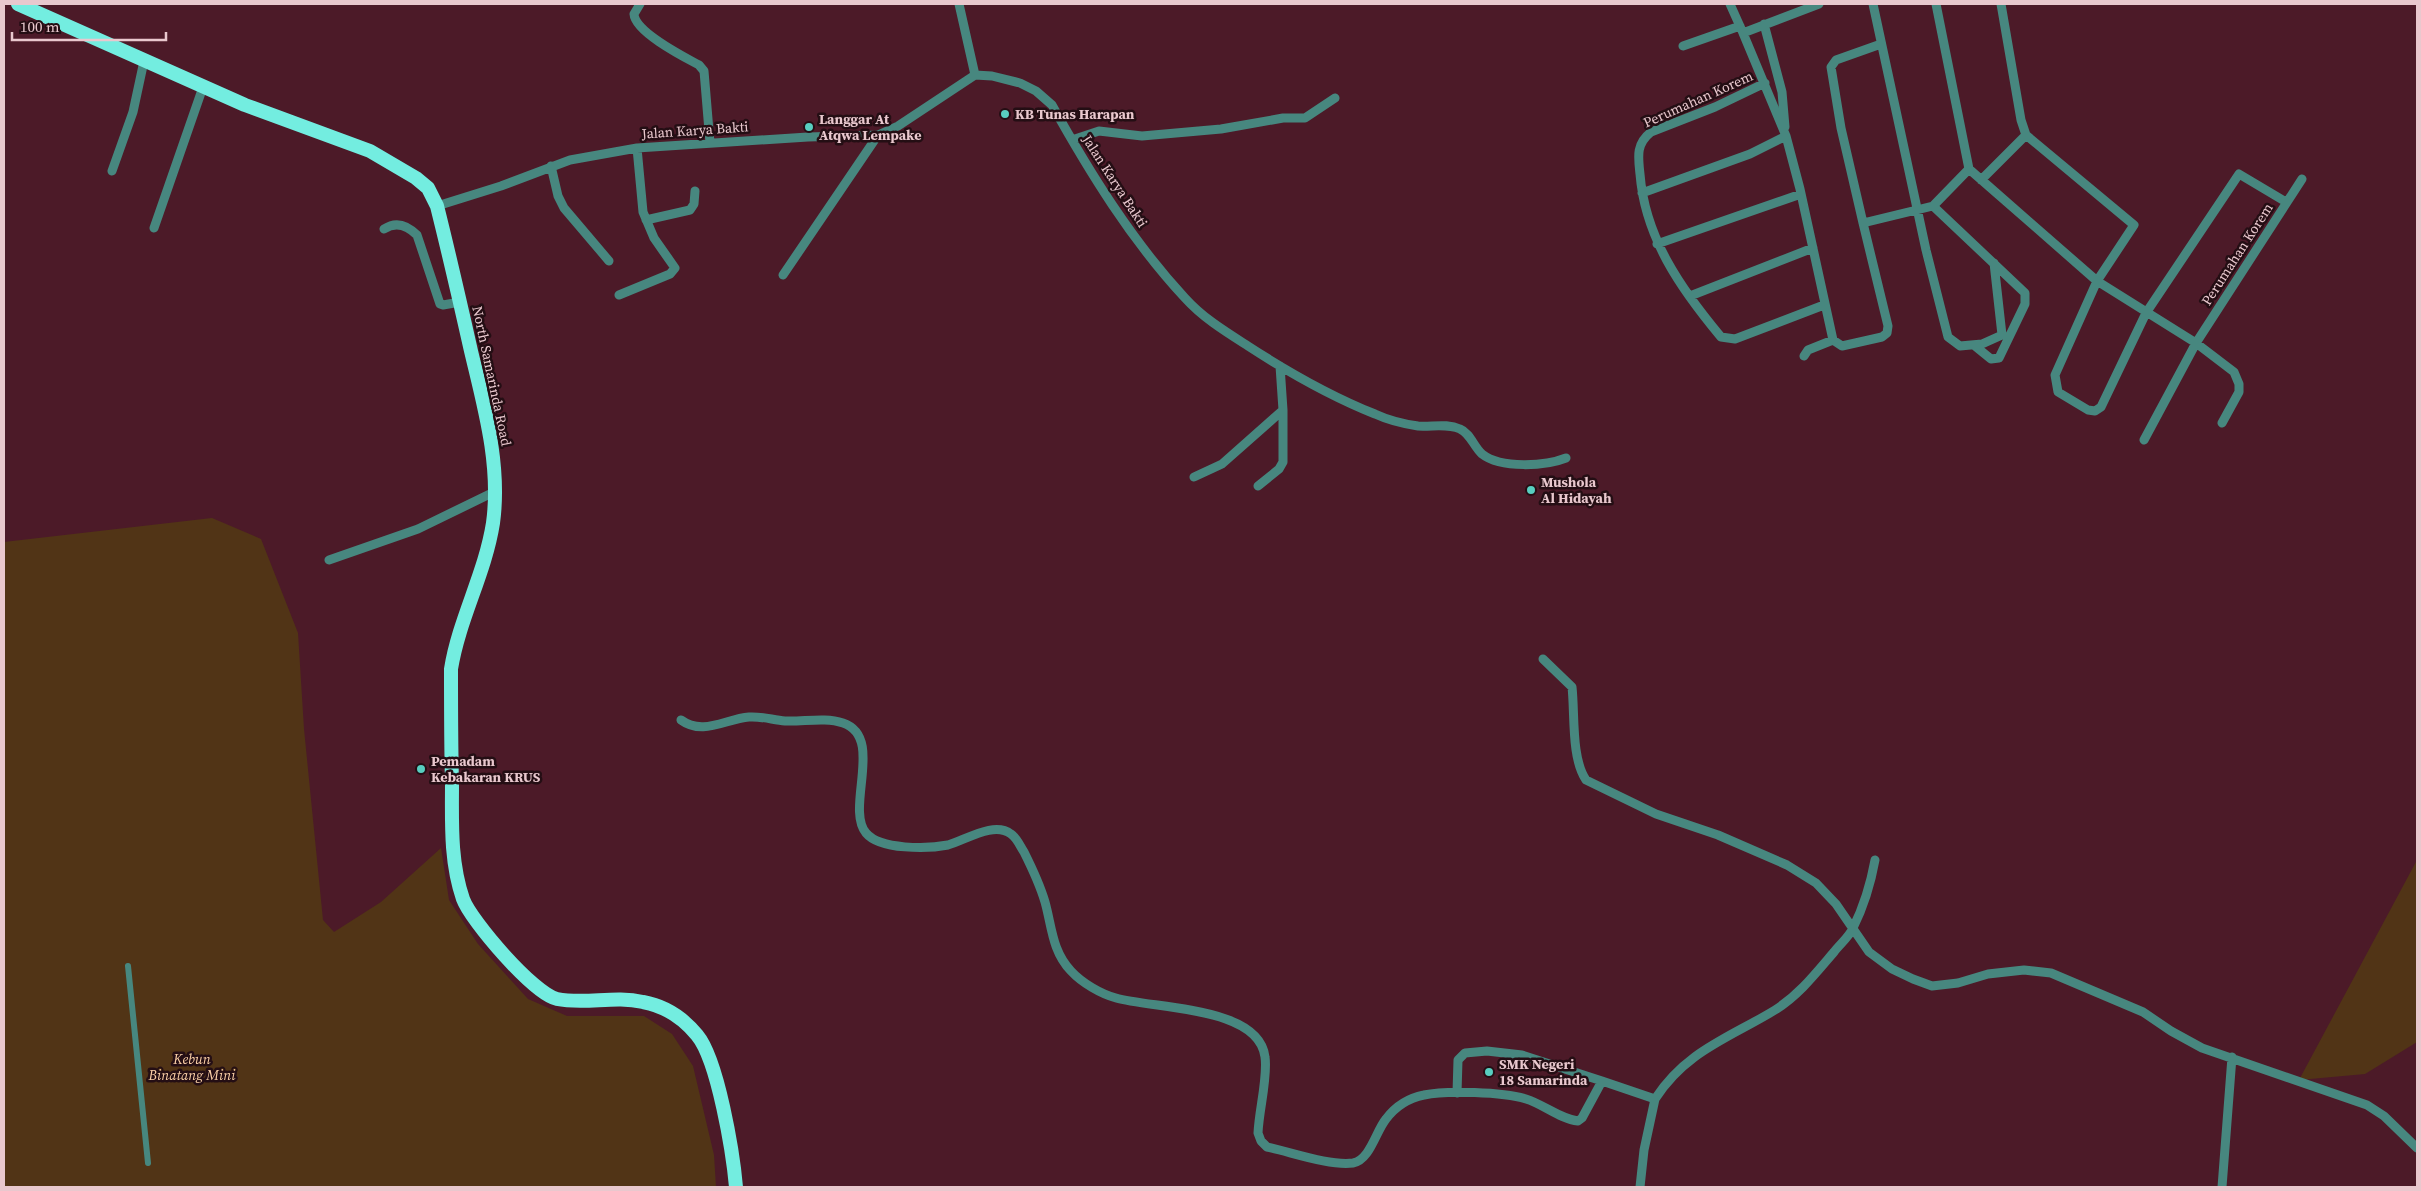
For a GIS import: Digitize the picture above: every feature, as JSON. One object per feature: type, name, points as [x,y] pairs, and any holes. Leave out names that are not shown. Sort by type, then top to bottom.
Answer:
[{"type":"highway","name":"North Samarinda Road","points":[[18,4],[245,105],[370,151],[416,178],[428,188],[437,206],[486,416],[496,492],[492,524],[484,561],[457,640],[451,669],[452,849],[464,901],[472,917],[500,951],[547,996],[583,1002],[627,999],[644,1002],[664,1008],[679,1017],[698,1036],[707,1054],[722,1100],[736,1187]]},
{"type":"street","points":[[640,4],[634,14],[636,22],[654,38],[699,65],[704,71],[710,143]]},
{"type":"street","points":[[959,4],[975,75]]},
{"type":"street","name":"Perumahan Korem","points":[[1730,4],[1786,135],[1833,340]]},
{"type":"street","points":[[1683,46],[1764,24],[1818,4]]},
{"type":"street","points":[[1873,4],[1916,211],[1948,337],[1960,346],[1975,346],[2005,336]]},
{"type":"street","points":[[1936,4],[1969,169],[2097,281],[2230,368],[2237,379],[2239,392],[2222,423]]},
{"type":"street","points":[[2001,4],[2021,120],[2026,135],[2134,225],[2097,281],[2055,375],[2058,392],[2088,410],[2098,410],[2146,313],[2238,174],[2286,202]]},
{"type":"street","points":[[1642,193],[1750,154],[1786,135],[1782,92],[1764,24]]},
{"type":"street","points":[[1804,356],[1808,350],[1833,340],[1842,346],[1882,337],[1887,333],[1888,326],[1841,128],[1831,67],[1836,60],[1881,44]]},
{"type":"street","points":[[112,171],[133,112],[144,61]]},
{"type":"street","name":"Jalan Karya Bakti","points":[[437,206],[501,186],[570,160],[638,148],[878,135],[898,126],[975,75],[992,76],[1020,83],[1036,91],[1052,105],[1130,231],[1186,300],[1214,324],[1280,366],[1342,400],[1376,415],[1420,426],[1446,426],[1460,429],[1483,455],[1508,463],[1543,464],[1566,458]]},
{"type":"street","name":"Perumahan Korem","points":[[1765,83],[1715,107],[1651,132],[1643,138],[1639,146],[1638,158],[1642,193],[1657,244],[1690,296],[1721,337],[1731,339],[1783,322],[1824,305]]},
{"type":"street","points":[[154,228],[203,87]]},
{"type":"street","points":[[1072,140],[1099,131],[1142,136],[1221,129],[1283,118],[1306,118],[1335,98]]},
{"type":"street","points":[[783,274],[878,135]]},
{"type":"street","points":[[1981,180],[2026,135]]},
{"type":"street","points":[[619,295],[670,274],[674,269],[654,238],[646,220],[642,206],[638,148]]},
{"type":"street","points":[[551,166],[558,196],[564,208],[594,246],[603,251],[609,261]]},
{"type":"street","points":[[1863,223],[1933,206],[1969,169]]},
{"type":"street","name":"Perumahan Korem","points":[[2144,440],[2196,344],[2302,179]]},
{"type":"street","points":[[646,220],[690,210],[694,204],[695,191]]},
{"type":"street","points":[[1657,244],[1801,194]]},
{"type":"street","points":[[1933,206],[1964,238],[1994,263],[2025,293],[2025,304],[2005,336],[2001,355],[1996,359],[1991,359],[1975,346]]},
{"type":"street","points":[[384,229],[395,224],[404,225],[411,229],[417,235],[440,304],[443,306],[460,302]]},
{"type":"street","points":[[1690,296],[1813,248]]},
{"type":"street","points":[[1994,263],[2005,336]]},
{"type":"street","points":[[1258,486],[1272,476],[1283,462],[1283,410],[1280,366]]},
{"type":"street","points":[[1194,476],[1222,464],[1283,410]]},
{"type":"street","points":[[329,560],[418,529],[496,492]]},
{"type":"street","points":[[1543,659],[1572,687],[1580,772],[1586,780],[1656,814],[1718,835],[1787,865],[1816,883],[1836,904],[1869,952],[1892,969],[1932,986],[1958,983],[1988,974],[2024,970],[2051,973],[2144,1012],[2171,1031],[2202,1048],[2368,1105],[2384,1116],[2417,1148]]},
{"type":"street","points":[[680,720],[700,727],[749,717],[786,721],[834,722],[849,726],[860,740],[864,757],[860,820],[867,834],[878,842],[936,847],[990,830],[1004,830],[1011,834],[1030,863],[1044,899],[1055,948],[1072,972],[1089,986],[1113,998],[1226,1018],[1246,1028],[1258,1039],[1263,1048],[1266,1065],[1259,1108],[1258,1133],[1261,1141],[1267,1147],[1337,1163],[1354,1162],[1363,1158],[1387,1117],[1402,1104],[1426,1094],[1457,1093],[1513,1096],[1527,1099],[1578,1121],[1582,1118],[1602,1081]]},
{"type":"street","points":[[1640,1187],[1644,1150],[1655,1099],[1668,1079],[1710,1045],[1790,1000],[1814,977],[1853,930],[1873,872],[1875,860]]},
{"type":"street","points":[[128,966],[148,1163]]},
{"type":"street","points":[[1457,1093],[1458,1060],[1465,1053],[1488,1051],[1522,1055],[1655,1099]]},
{"type":"street","points":[[2222,1187],[2232,1058]]},
{"type":"green space","name":"Kebun Binatang Mini","points":[[212,518],[261,539],[298,633],[304,729],[323,920],[334,932],[381,902],[441,848],[449,900],[478,944],[528,999],[567,1016],[644,1016],[672,1034],[693,1066],[714,1155],[716,1187],[4,1187],[4,542]]},
{"type":"green space","points":[[2417,860],[2417,1042],[2365,1074],[2299,1080]]},
{"type":"place","name":"KB Tunas Harapan","points":[[1005,114]]},
{"type":"place","name":"Langgar At Atqwa Lempake","points":[[809,127]]},
{"type":"place","name":"Mushola Al Hidayah","points":[[1531,490]]},
{"type":"place","name":"Pemadam Kebakaran KRUS","points":[[421,769]]},
{"type":"place","name":"SMK Negeri 18 Samarinda","points":[[1489,1072]]}]
